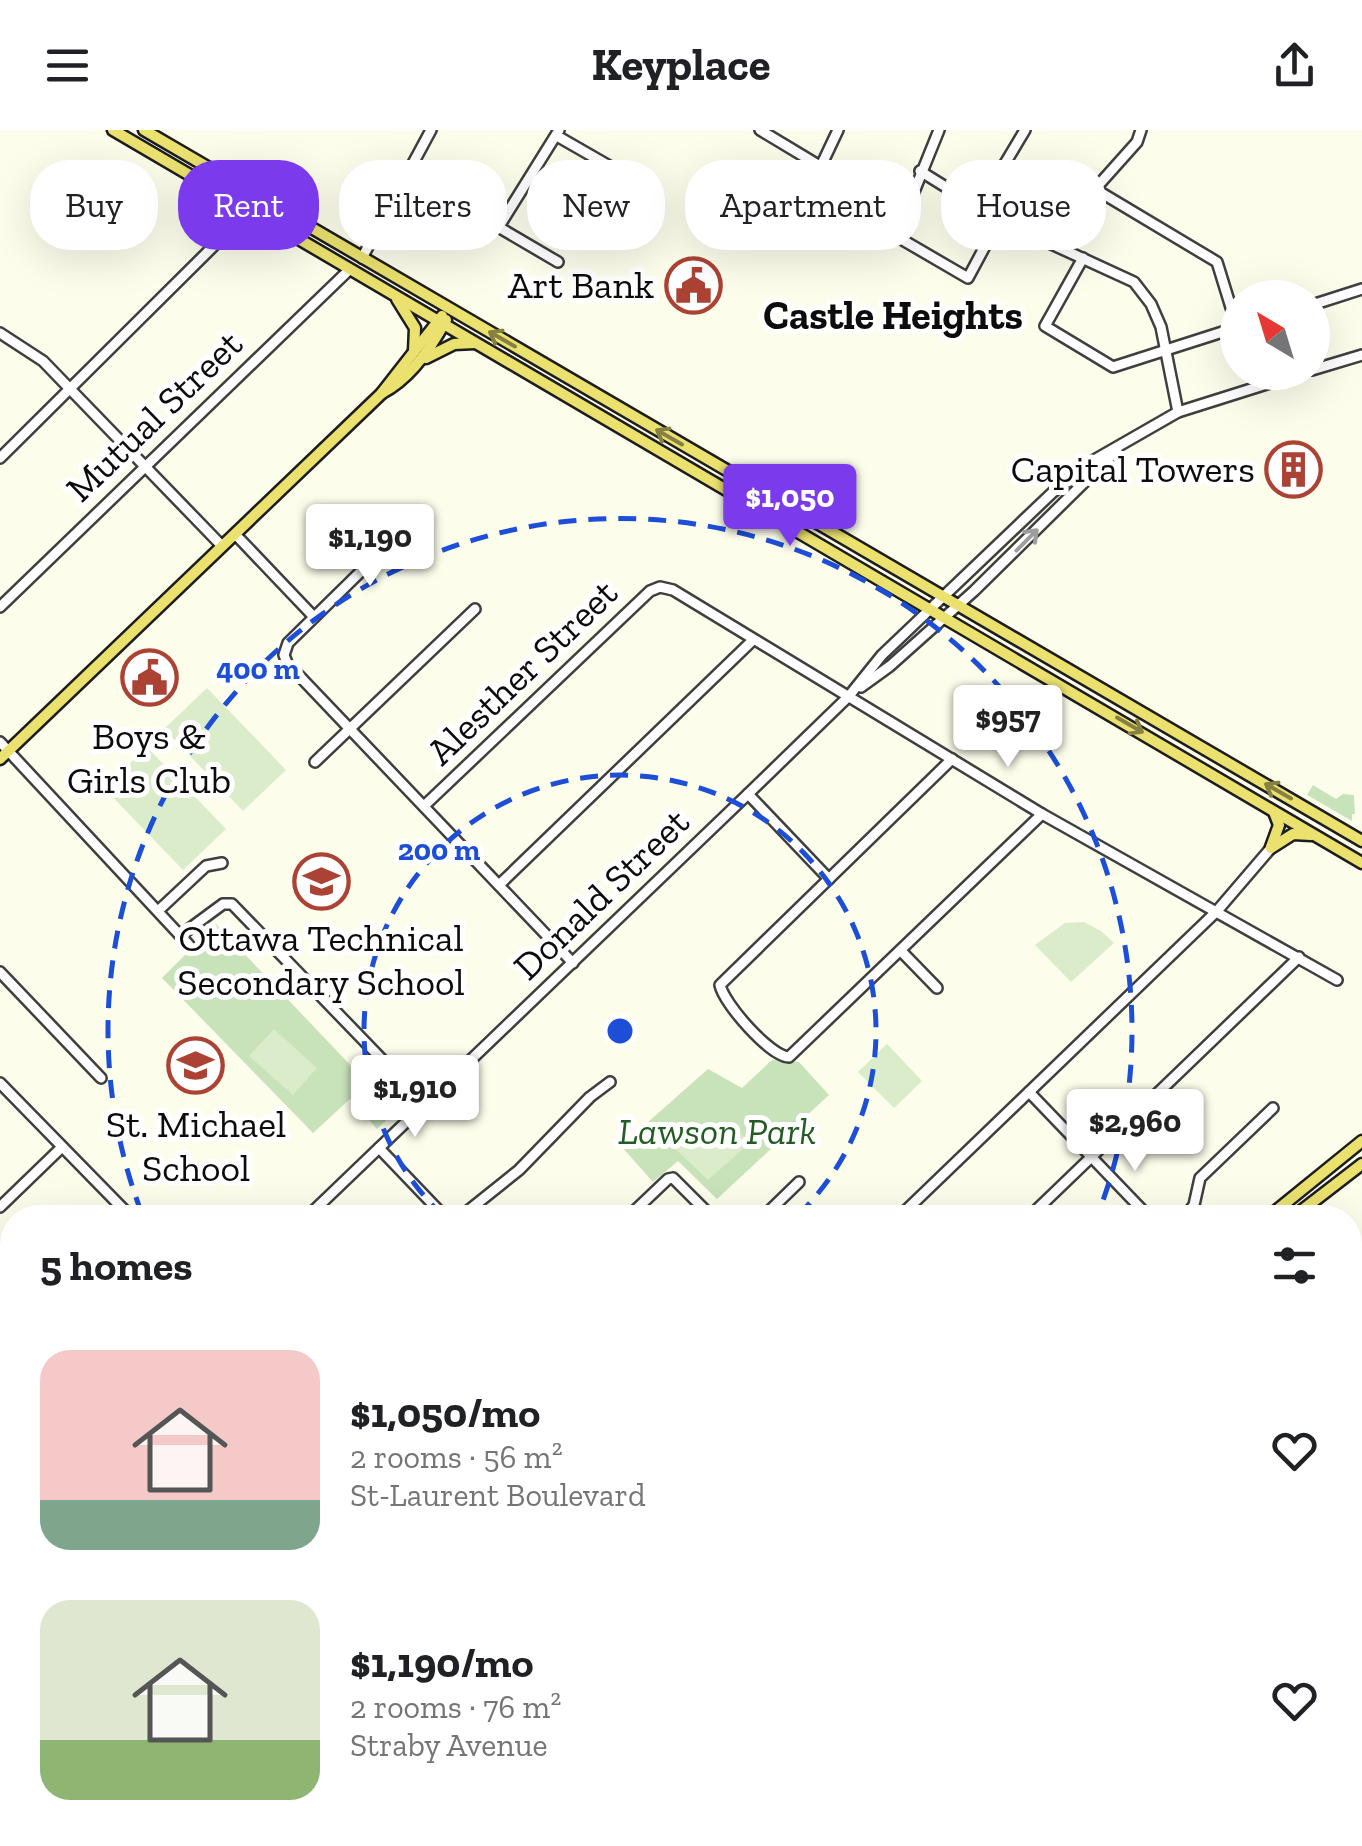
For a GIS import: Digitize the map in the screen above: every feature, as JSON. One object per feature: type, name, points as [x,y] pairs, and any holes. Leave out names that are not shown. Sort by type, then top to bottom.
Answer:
[{"type":"main road","points":[[113,130],[178,167]]},
{"type":"main road","points":[[144,130],[196,160]]},
{"type":"main road","points":[[319,232],[1362,840]]},
{"type":"main road","points":[[319,250],[1362,863]]},
{"type":"main road","points":[[393,295],[416,328],[413,356]]},
{"type":"main road","points":[[410,372],[450,308]]},
{"type":"main road","points":[[382,394],[387,383],[441,322]]},
{"type":"main road","points":[[3,751],[382,394],[442,348],[476,344]]},
{"type":"main road","points":[[1271,807],[1280,825],[1271,848]]},
{"type":"main road","points":[[1271,848],[1297,833],[1317,837]]},
{"type":"main road","points":[[1283,1205],[1362,1141]]},
{"type":"main road","points":[[1309,1205],[1362,1164]]},
{"type":"street","points":[[415,160],[431,130]]},
{"type":"street","points":[[760,130],[811,160]]},
{"type":"street","points":[[824,160],[838,130]]},
{"type":"street","points":[[921,169],[938,130]]},
{"type":"street","points":[[1007,160],[1025,130]]},
{"type":"street","points":[[1106,176],[1131,150],[1141,130]]},
{"type":"street","points":[[507,214],[558,133],[600,160]]},
{"type":"street","points":[[1106,196],[1217,262],[1223,280]]},
{"type":"street","points":[[507,233],[558,262]]},
{"type":"street","points":[[0,458],[212,250]]},
{"type":"street","points":[[362,258],[366,250]]},
{"type":"street","points":[[919,250],[968,278],[983,250]]},
{"type":"street","points":[[1068,250],[1134,282],[1151,304],[1178,412]]},
{"type":"street","points":[[1083,258],[1046,326],[1113,366],[1220,332]]},
{"type":"street","name":"Mutual Street","points":[[0,607],[350,268]]},
{"type":"street","points":[[1330,300],[1362,289]]},
{"type":"street","points":[[0,333],[43,360],[222,546]]},
{"type":"street","points":[[1330,365],[1362,355]]},
{"type":"street","name":"Donald Street","points":[[320,1205],[849,696],[882,655],[1045,499],[1089,463],[1178,412],[1243,390]]},
{"type":"street","name":"Donald Street","points":[[849,696],[890,666],[956,606],[1126,441]]},
{"type":"street","points":[[400,533],[285,648],[287,663],[573,963]]},
{"type":"street","points":[[234,534],[314,617]]},
{"type":"street","name":"Alesther Street","points":[[424,806],[650,592],[660,587],[673,590],[1042,814],[1337,980]]},
{"type":"street","points":[[315,762],[476,609]]},
{"type":"street","points":[[498,885],[754,640]]},
{"type":"street","points":[[3,751],[189,945]]},
{"type":"street","points":[[952,759],[720,984],[728,1003],[776,1055],[789,1057],[1042,814]]},
{"type":"street","points":[[748,794],[829,879]]},
{"type":"street","points":[[912,1205],[1217,911],[1271,848]]},
{"type":"street","points":[[159,910],[206,866],[222,863]]},
{"type":"street","points":[[181,936],[223,904],[232,904],[425,1104]]},
{"type":"street","points":[[902,952],[937,988]]},
{"type":"street","points":[[1042,1205],[1299,958]]},
{"type":"street","points":[[0,972],[101,1078]]},
{"type":"street","points":[[475,1205],[519,1170],[590,1097],[610,1082]]},
{"type":"street","points":[[0,1083],[119,1205]]},
{"type":"street","points":[[1029,1092],[1137,1205]]},
{"type":"street","points":[[1194,1205],[1200,1178],[1273,1108]]},
{"type":"street","points":[[2,1205],[62,1147]]},
{"type":"street","points":[[379,1148],[434,1205]]},
{"type":"street","points":[[641,1205],[673,1178],[700,1205]]},
{"type":"street","points":[[775,1205],[799,1182]]},
{"type":"green space","points":[[207,688],[286,770],[243,811],[164,729]]},
{"type":"green space","points":[[147,747],[226,829],[183,870],[104,788]]},
{"type":"green space","points":[[1313,785],[1336,799],[1343,794],[1354,795],[1352,821],[1307,795]]},
{"type":"green space","points":[[1084,922],[1114,943],[1071,982],[1035,945],[1065,923]]},
{"type":"green space","points":[[216,924],[395,1112],[377,1129],[350,1099],[313,1133],[162,978]]},
{"type":"green space","points":[[274,1029],[317,1068],[293,1095],[249,1056]]},
{"type":"green space","points":[[887,1044],[922,1081],[894,1108],[858,1072]]},
{"type":"green space","name":"Lawson Park","points":[[772,1060],[799,1062],[829,1095],[717,1199],[678,1161],[653,1182],[621,1146],[708,1069],[742,1088]]},
{"type":"green space","points":[[718,1124],[740,1133],[750,1143],[708,1180],[670,1144],[700,1128]]},
{"type":"place","name":"Art Bank","points":[[693,285]]},
{"type":"place","name":"Capital Towers","points":[[1294,469]]},
{"type":"place","name":"Boys & Girls Club","points":[[149,678]]},
{"type":"place","name":"Ottawa Technical Secondary School","points":[[321,881]]},
{"type":"place","name":"St. Michael School","points":[[196,1066]]},
{"type":"district","name":"Castle Heights","points":[[893,315]]}]
